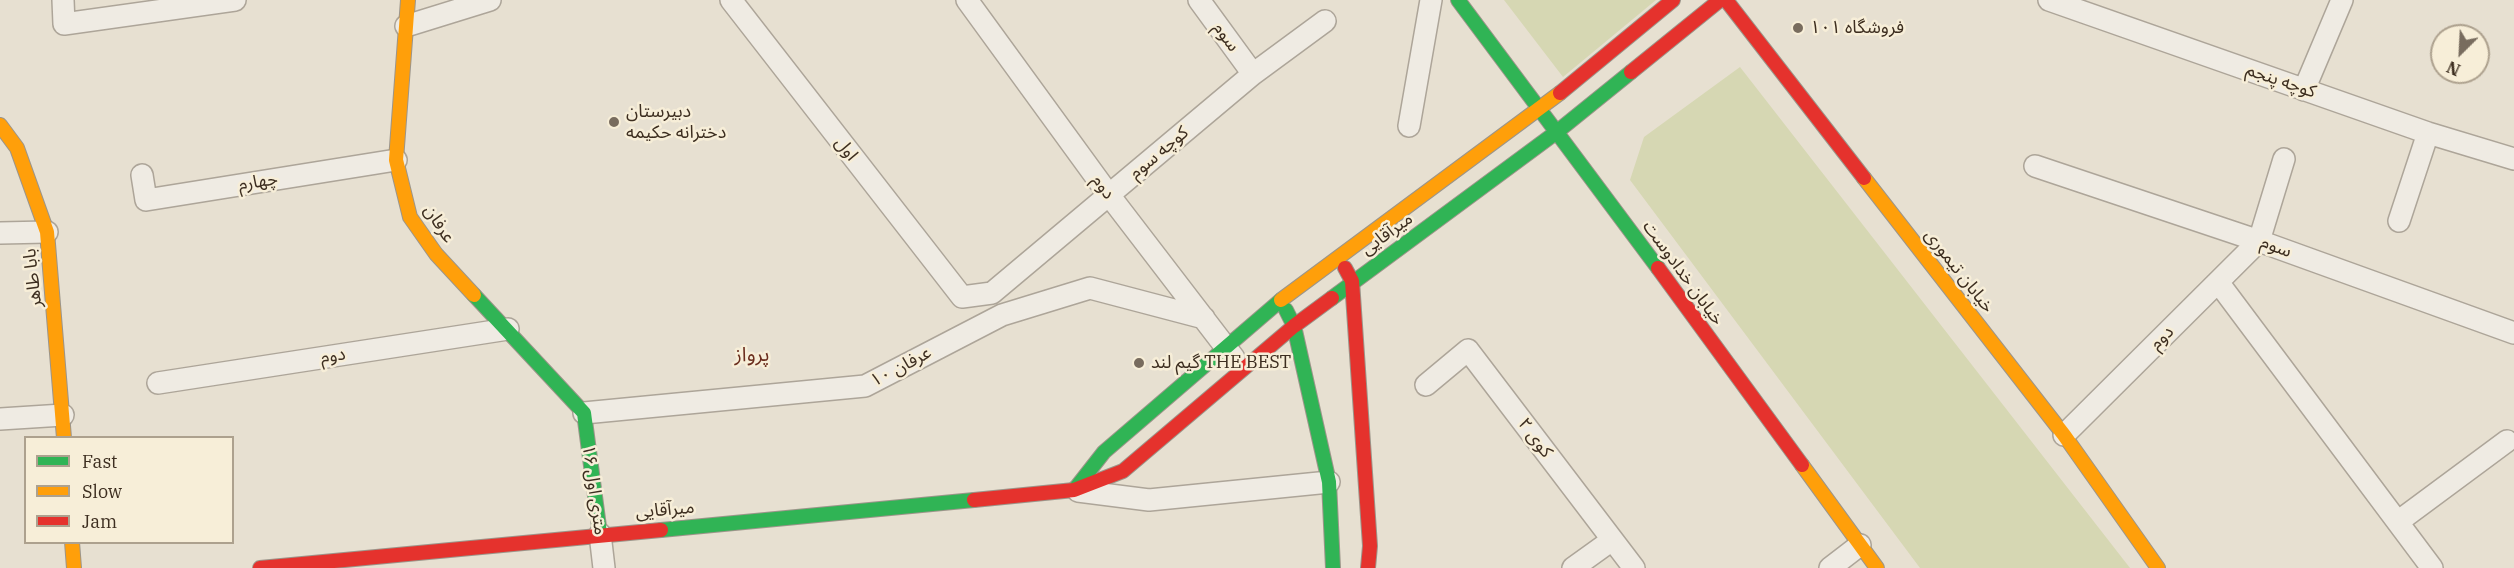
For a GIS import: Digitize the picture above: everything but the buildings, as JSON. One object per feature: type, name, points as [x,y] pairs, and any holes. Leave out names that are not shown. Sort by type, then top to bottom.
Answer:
[{"type":"street","points":[[63,0],[64,24],[235,0]]},
{"type":"street","name":"عرفان","points":[[408,0],[396,160],[410,217],[436,254],[584,413]]},
{"type":"street","points":[[406,26],[490,0]]},
{"type":"street","name":"اول","points":[[730,0],[962,297]]},
{"type":"street","name":"دوم","points":[[967,0],[1109,195],[1243,371]]},
{"type":"street","name":"سوم","points":[[1199,0],[1253,74]]},
{"type":"street","points":[[1409,126],[1431,0]]},
{"type":"street","name":"خیابان خدادوست","points":[[1458,0],[1558,130],[1877,568]]},
{"type":"street","name":"میرآقایی","points":[[1074,490],[1104,452],[1281,300],[1540,109],[1673,0]]},
{"type":"street","name":"میرآقایی","points":[[260,568],[1074,490],[1123,471],[1294,326],[1558,130],[1720,0]]},
{"type":"street","name":"خیابان تیموری","points":[[1726,0],[2064,435],[2158,568]]},
{"type":"street","name":"کوچه پنجم","points":[[2049,0],[2428,133],[2514,159]]},
{"type":"street","points":[[2304,90],[2342,0]]},
{"type":"street","name":"کوچه سوم","points":[[962,297],[992,293],[1253,74],[1325,21]]},
{"type":"street","name":"بابا طاهر","points":[[0,125],[17,148],[46,232],[64,436]]},
{"type":"street","points":[[2399,220],[2428,133]]},
{"type":"street","points":[[2259,241],[2284,159]]},
{"type":"street","name":"چهارم","points":[[142,175],[146,200],[396,160]]},
{"type":"street","name":"سوم","points":[[2036,166],[2259,241],[2514,333]]},
{"type":"street","points":[[0,233],[46,232]]},
{"type":"street","name":"دوم","points":[[2064,435],[2259,241]]},
{"type":"street","points":[[1339,257],[1352,281],[1370,546],[1368,568]]},
{"type":"street","points":[[2218,282],[2432,568]]},
{"type":"street","name":"عرفان ۱۰","points":[[584,413],[865,386],[1002,315],[1090,288],[1204,318]]},
{"type":"street","points":[[1281,300],[1294,326],[1329,482],[1334,549],[1333,568]]},
{"type":"street","name":"دوم","points":[[158,382],[508,329]]},
{"type":"street","name":"کوی ۲","points":[[1426,385],[1468,350],[1634,568]]},
{"type":"street","name":"۱۶ متری اول","points":[[584,413],[604,568]]},
{"type":"street","points":[[0,419],[63,415]]},
{"type":"street","points":[[2399,521],[2507,441]]},
{"type":"street","points":[[1074,490],[1149,500],[1329,482]]},
{"type":"street","points":[[1573,568],[1612,540]]},
{"type":"street","points":[[72,544],[74,568]]},
{"type":"street","points":[[1830,568],[1860,545]]},
{"type":"green space","points":[[1504,0],[1656,0],[1563,77]]},
{"type":"green space","points":[[1740,67],[2130,568],[1920,568],[1630,180],[1644,137]]},
{"type":"traffic: fast","points":[[1458,0],[1658,268]]},
{"type":"traffic: fast","points":[[1332,298],[1558,131],[1631,72]]},
{"type":"traffic: fast","points":[[474,295],[584,413],[600,534]]},
{"type":"traffic: fast","points":[[1075,489],[1104,452],[1281,300]]},
{"type":"traffic: fast","points":[[1286,310],[1294,326],[1329,482],[1333,568]]},
{"type":"traffic: fast","points":[[661,530],[974,500]]},
{"type":"traffic: slow","points":[[408,0],[396,160],[410,217],[436,254],[474,295]]},
{"type":"traffic: slow","points":[[1281,300],[1560,93]]},
{"type":"traffic: slow","points":[[0,125],[17,148],[47,232],[64,436]]},
{"type":"traffic: slow","points":[[1864,178],[2064,435],[2158,568]]},
{"type":"traffic: slow","points":[[1802,465],[1877,568]]},
{"type":"traffic: slow","points":[[72,544],[74,568]]},
{"type":"traffic: jam","points":[[1560,93],[1673,0]]},
{"type":"traffic: jam","points":[[1631,72],[1720,0]]},
{"type":"traffic: jam","points":[[1726,0],[1864,178]]},
{"type":"traffic: jam","points":[[1345,268],[1352,281],[1370,546],[1368,568]]},
{"type":"traffic: jam","points":[[1658,268],[1802,465]]},
{"type":"traffic: jam","points":[[974,500],[1074,490],[1123,471],[1294,326],[1332,298]]},
{"type":"traffic: jam","points":[[260,568],[661,530]]},
{"type":"place","name":"فروشگاه ۱۰۱","points":[[1798,28]]},
{"type":"place","name":"دبیرستان دخترانه حکیمه","points":[[614,122]]},
{"type":"place","name":"گیم لند THE BEST","points":[[1139,363]]},
{"type":"district","name":"پرواز","points":[[752,355]]}]
